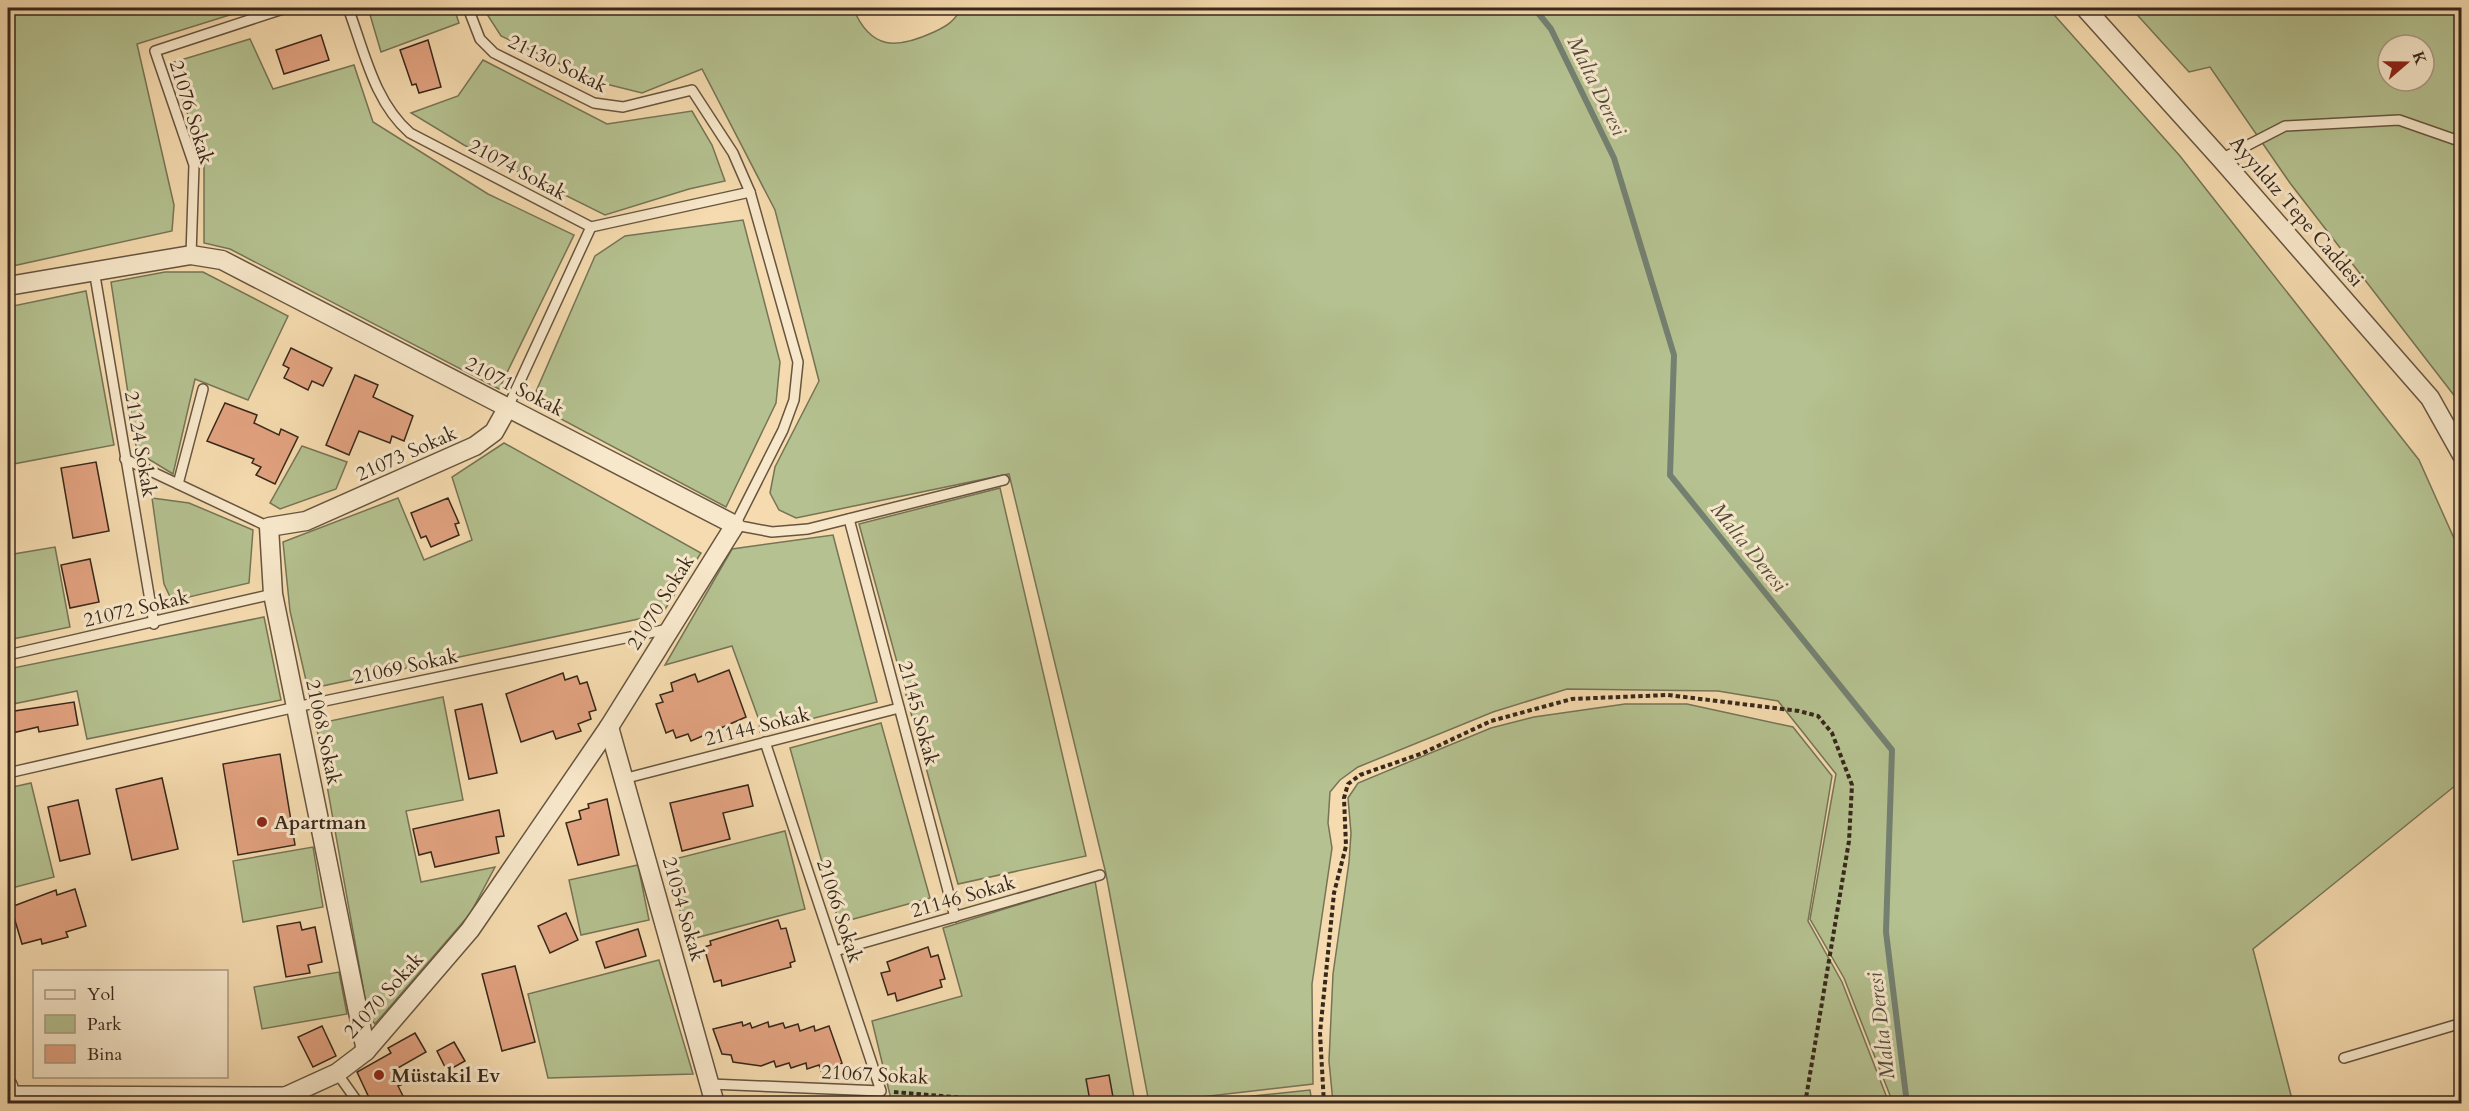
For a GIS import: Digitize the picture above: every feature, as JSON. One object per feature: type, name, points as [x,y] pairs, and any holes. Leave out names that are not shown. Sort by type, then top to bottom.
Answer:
[{"type":"street","name":"Ayyıldız Tepe Caddesi","points":[[2085,8],[2221,159],[2430,398],[2462,455]]},
{"type":"street","name":"21071 Sokak","points":[[8,286],[191,255],[222,260],[735,525]]},
{"type":"street","name":"21073 Sokak","points":[[270,527],[306,521],[475,446],[494,432],[508,408]]},
{"type":"street","name":"21070 Sokak","points":[[269,1104],[337,1073],[366,1051],[470,930],[609,728],[735,525]]},
{"type":"street","name":"21068 Sokak","points":[[270,527],[273,594],[366,1051]]},
{"type":"street","name":"21054 Sokak","points":[[609,728],[715,1104]]},
{"type":"lane","name":"21076 Sokak","points":[[191,255],[194,165],[155,51],[286,8]]},
{"type":"lane","name":"21074 Sokak","points":[[348,8],[385,106],[397,122],[410,133],[591,227]]},
{"type":"lane","name":"21130 Sokak","points":[[468,8],[480,39],[494,53],[594,103],[623,107],[692,90]]},
{"type":"lane","name":"21070 Sokak","points":[[692,90],[734,153],[750,192],[798,362],[794,400],[783,430],[735,525]]},
{"type":"lane","points":[[2221,159],[2285,126],[2399,120],[2462,142]]},
{"type":"lane","points":[[591,227],[750,192]]},
{"type":"lane","name":"21073 Sokak","points":[[508,408],[591,227]]},
{"type":"lane","name":"21124 Sokak","points":[[94,270],[154,624]]},
{"type":"lane","points":[[178,484],[203,389]]},
{"type":"lane","points":[[125,459],[270,527]]},
{"type":"lane","name":"21071 Sokak","points":[[735,525],[772,532],[808,530],[1004,480]]},
{"type":"lane","name":"21145 Sokak","points":[[849,519],[955,917]]},
{"type":"lane","name":"21072 Sokak","points":[[8,656],[154,624],[273,594]]},
{"type":"lane","name":"21069 Sokak","points":[[8,773],[296,707],[670,629]]},
{"type":"lane","name":"21144 Sokak","points":[[623,779],[899,708]]},
{"type":"lane","name":"21066 Sokak","points":[[765,742],[881,1091]]},
{"type":"lane","name":"21146 Sokak","points":[[835,951],[1100,875]]},
{"type":"lane","points":[[2344,1058],[2462,1023]]},
{"type":"lane","points":[[337,1073],[359,1104]]},
{"type":"lane","name":"21067 Sokak","points":[[710,1084],[881,1091]]},
{"type":"lane","points":[[9,1094],[296,1092]]},
{"type":"path","points":[[1324,1104],[1320,1033],[1334,893],[1346,846],[1343,805],[1348,784],[1360,775],[1423,753],[1491,721],[1572,699],[1668,695],[1799,711],[1818,716],[1832,733],[1846,766],[1852,785],[1849,841],[1805,1104]]},
{"type":"path","name":"21067 Sokak","points":[[881,1091],[1037,1104]]},
{"type":"green space","points":[[8,8],[252,8],[137,44],[174,205],[172,231],[8,267]]},
{"type":"green space","points":[[368,8],[454,8],[459,23],[381,52]]},
{"type":"green space","points":[[483,8],[853,8],[868,32],[877,39],[897,43],[921,38],[943,28],[953,20],[961,8],[2048,8],[2180,156],[2419,460],[2461,554],[2461,781],[2253,949],[2293,1103],[1893,1103],[1844,978],[1810,919],[1836,774],[1778,701],[1718,691],[1567,689],[1493,712],[1358,767],[1340,780],[1330,792],[1328,823],[1332,848],[1312,984],[1313,1084],[1149,1103],[1106,874],[1009,474],[796,518],[779,510],[770,493],[775,467],[819,381],[775,210],[702,69],[642,93],[598,82],[501,36]]},
{"type":"green space","points":[[2131,8],[2461,8],[2461,409],[2453,394],[2290,183],[2210,67],[2189,72]]},
{"type":"green space","points":[[250,39],[273,89],[354,65],[373,122],[488,194],[574,235],[499,389],[230,249],[204,243],[204,164],[171,63]]},
{"type":"green space","points":[[483,60],[607,124],[692,111],[712,145],[725,181],[689,189],[605,215],[464,145],[411,113],[458,96]]},
{"type":"green space","points":[[743,220],[780,362],[776,403],[726,507],[531,403],[595,256],[625,236]]},
{"type":"green space","points":[[165,272],[203,272],[288,316],[248,400],[195,379],[173,474],[137,452],[111,282]]},
{"type":"green space","points":[[86,291],[114,445],[8,465],[8,307]]},
{"type":"green space","points":[[504,443],[701,553],[662,614],[308,689],[290,611],[283,542],[398,498],[424,560],[472,540],[452,477]]},
{"type":"green space","points":[[302,446],[347,462],[336,489],[280,509],[270,503]]},
{"type":"green space","points":[[1000,488],[1086,856],[958,884],[859,524]]},
{"type":"green space","points":[[152,498],[189,503],[253,530],[249,583],[172,601],[164,584]]},
{"type":"green space","points":[[833,535],[877,702],[760,732],[759,720],[732,646],[665,665],[732,549]]},
{"type":"green space","points":[[55,547],[70,627],[8,640],[8,555]]},
{"type":"green space","points":[[264,617],[281,700],[87,739],[77,691],[8,705],[8,669]]},
{"type":"green space","points":[[443,697],[463,800],[406,811],[421,882],[495,867],[470,914],[375,1024],[368,1015],[316,724]]},
{"type":"green space","points":[[1625,704],[1687,704],[1793,727],[1832,776],[1808,921],[1842,982],[1889,1103],[1333,1103],[1329,1061],[1333,974],[1349,862],[1351,833],[1348,798],[1358,783],[1491,728],[1534,717]]},
{"type":"green space","points":[[881,723],[930,898],[839,923],[790,748]]},
{"type":"green space","points":[[31,783],[54,877],[8,889],[8,788]]},
{"type":"green space","points":[[785,831],[805,909],[688,940],[667,861]]},
{"type":"green space","points":[[313,847],[323,907],[243,922],[233,861]]},
{"type":"green space","points":[[638,865],[649,920],[581,935],[569,880]]},
{"type":"green space","points":[[1095,881],[1135,1103],[733,1104],[740,1100],[891,1099],[872,1021],[962,996],[943,928]]},
{"type":"green space","points":[[659,960],[693,1074],[548,1078],[528,994]]},
{"type":"green space","points":[[339,972],[347,1014],[262,1029],[254,987]]},
{"type":"green space","points":[[1310,1090],[1312,1103],[1186,1103]]},
{"type":"green space","points":[[261,1097],[248,1104],[37,1103],[40,1099]]},
{"type":"green space","points":[[412,1098],[700,1099],[701,1103],[414,1104]]},
{"type":"building","points":[[321,35],[329,60],[284,74],[276,50]]},
{"type":"building","points":[[428,40],[441,87],[419,93],[416,84],[412,85],[400,50]]},
{"type":"building","points":[[291,348],[332,368],[323,386],[312,381],[308,390],[284,378],[289,368],[283,365]]},
{"type":"building","points":[[355,375],[378,385],[373,397],[413,416],[404,441],[392,436],[390,443],[359,431],[349,455],[326,445]]},
{"type":"building","points":[[225,403],[257,415],[254,423],[279,435],[281,429],[298,437],[275,484],[256,475],[261,467],[252,463],[254,459],[207,441]]},
{"type":"building","points":[[96,462],[109,531],[73,538],[61,468]]},
{"type":"building","points":[[448,498],[459,523],[455,524],[459,535],[431,547],[426,536],[421,538],[411,513]]},
{"type":"building","points":[[90,559],[99,602],[70,608],[61,565]]},
{"type":"building","points":[[729,670],[746,717],[691,741],[688,734],[676,738],[673,730],[666,733],[656,704],[663,702],[660,695],[673,691],[671,683],[695,674],[698,682]]},
{"type":"building","points":[[563,673],[565,680],[577,676],[580,684],[587,682],[596,710],[589,712],[591,719],[578,724],[581,731],[556,739],[553,731],[521,742],[506,694]]},
{"type":"building","points":[[74,702],[78,725],[39,732],[38,727],[8,734],[8,712]]},
{"type":"building","points":[[482,704],[497,773],[469,779],[455,710]]},
{"type":"building","name":"Apartman","points":[[280,754],[295,845],[238,855],[223,764]]},
{"type":"building","points":[[162,778],[178,849],[132,860],[116,789]]},
{"type":"building","points":[[748,785],[753,806],[723,813],[730,839],[682,851],[670,803]]},
{"type":"building","points":[[607,799],[619,855],[578,865],[566,823],[581,819],[579,811],[589,808],[588,804]]},
{"type":"building","points":[[78,800],[90,854],[60,861],[48,807]]},
{"type":"building","name":"Apartman","points":[[499,810],[504,836],[496,837],[499,853],[435,867],[431,852],[419,855],[413,829]]},
{"type":"building","points":[[75,889],[86,926],[66,932],[68,937],[42,944],[41,939],[22,944],[11,907],[56,890],[57,895]]},
{"type":"building","points":[[566,913],[578,940],[550,953],[538,926]]},
{"type":"building","points":[[778,920],[781,929],[786,928],[795,961],[790,963],[791,967],[722,986],[721,980],[714,982],[704,947],[711,945],[710,941]]},
{"type":"building","points":[[300,922],[302,930],[315,927],[322,962],[308,965],[310,973],[286,977],[277,926]]},
{"type":"building","points":[[638,929],[646,956],[605,968],[596,942]]},
{"type":"building","points":[[928,947],[931,957],[938,955],[945,979],[940,980],[942,987],[897,1001],[895,993],[888,995],[881,973],[890,971],[887,962]]},
{"type":"building","points":[[515,966],[535,1042],[502,1051],[482,974]]},
{"type":"building","points":[[742,1022],[743,1026],[750,1023],[752,1028],[768,1022],[769,1027],[783,1023],[785,1028],[798,1024],[800,1031],[814,1026],[815,1031],[829,1026],[842,1063],[821,1071],[819,1065],[807,1069],[806,1063],[791,1068],[789,1063],[776,1067],[774,1061],[761,1066],[733,1062],[731,1055],[722,1054],[713,1029]]},
{"type":"building","points":[[322,1026],[336,1056],[313,1067],[298,1037]]},
{"type":"building","name":"Müstakil Ev","points":[[415,1033],[426,1052],[396,1069],[403,1084],[398,1086],[407,1104],[372,1104],[357,1072],[391,1053],[388,1048]]},
{"type":"building","name":"Müstakil Ev","points":[[454,1042],[465,1061],[447,1071],[437,1051]]},
{"type":"building","points":[[1109,1075],[1113,1097],[1090,1101],[1086,1079]]},
{"type":"waterway","name":"Malta Deresi","points":[[1534,8],[1551,29],[1614,158],[1674,355],[1670,475],[1892,750],[1886,932],[1907,1104]]},
{"type":"place","name":"Apartman","points":[[262,822]]},
{"type":"place","name":"Müstakil Ev","points":[[379,1075]]}]
